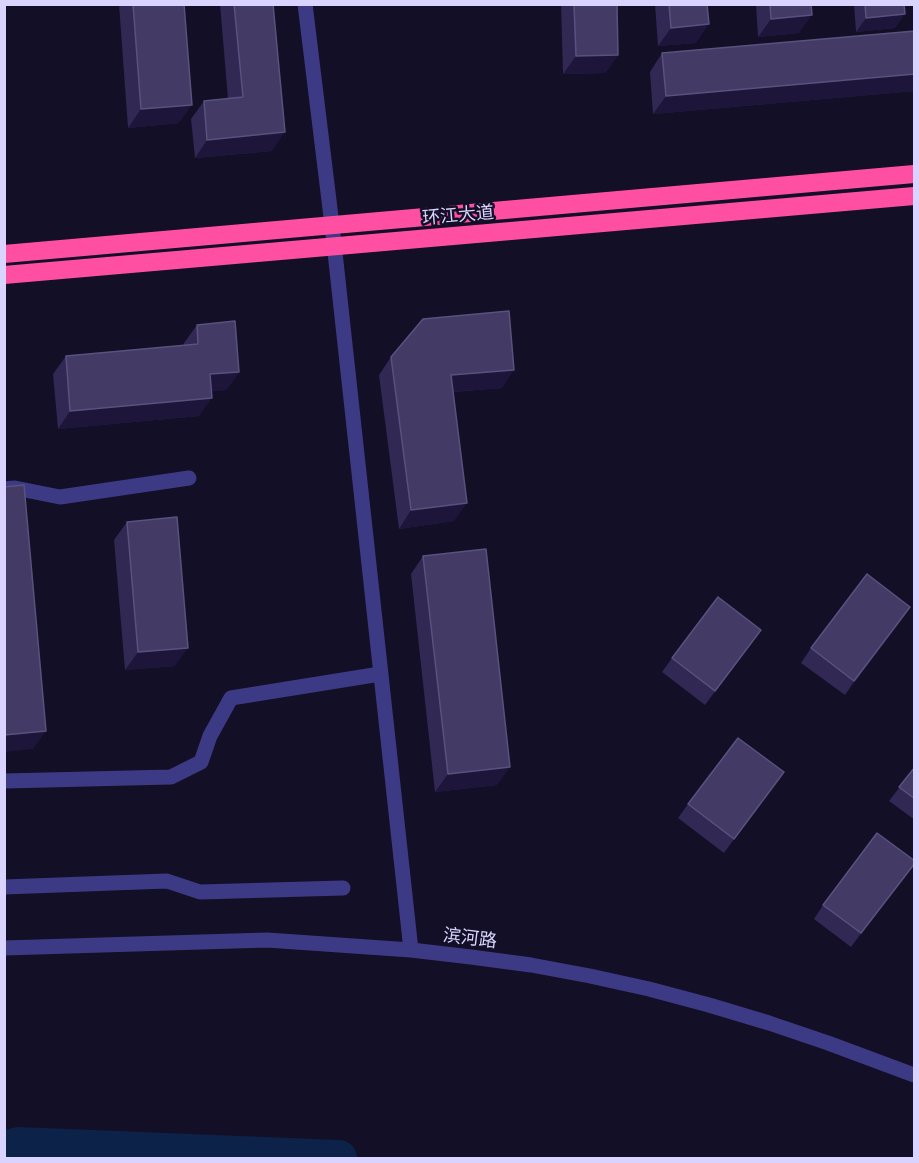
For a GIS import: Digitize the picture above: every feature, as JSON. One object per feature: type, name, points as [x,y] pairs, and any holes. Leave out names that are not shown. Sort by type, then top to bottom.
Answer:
[{"type":"highway","name":"环江大道","points":[[4,254],[915,174]]},
{"type":"highway","name":"环江大道","points":[[4,275],[915,196]]},
{"type":"street","points":[[305,4],[332,225],[411,951]]},
{"type":"street","points":[[4,489],[15,488],[60,497],[189,478]]},
{"type":"street","points":[[4,781],[171,777],[201,762],[210,736],[231,698],[380,674]]},
{"type":"street","points":[[4,887],[167,881],[200,892],[343,888]]},
{"type":"street","name":"滨河路","points":[[4,948],[267,940],[411,951],[531,965],[649,989],[709,1005],[828,1043],[915,1075]]},
{"type":"building","points":[[133,4],[184,4],[192,105],[141,109]]},
{"type":"building","points":[[234,4],[273,4],[285,132],[207,140],[204,101],[243,97]]},
{"type":"building","points":[[574,4],[617,4],[618,55],[576,56]]},
{"type":"building","points":[[669,4],[707,4],[709,24],[671,28]]},
{"type":"building","points":[[770,4],[811,4],[812,15],[771,19]]},
{"type":"building","points":[[865,4],[904,4],[905,14],[866,18]]},
{"type":"building","points":[[915,31],[915,74],[666,96],[662,53]]},
{"type":"building","points":[[509,311],[514,370],[451,375],[467,503],[411,510],[391,357],[423,319]]},
{"type":"building","points":[[235,321],[239,372],[210,374],[212,398],[70,411],[66,356],[198,344],[197,325]]},
{"type":"building","points":[[24,485],[46,731],[4,735],[4,487]]},
{"type":"building","points":[[177,517],[188,648],[138,652],[127,522]]},
{"type":"building","points":[[486,549],[510,767],[448,774],[423,556]]},
{"type":"building","points":[[867,574],[910,607],[854,681],[811,648]]},
{"type":"building","points":[[718,597],[761,630],[715,691],[672,658]]},
{"type":"building","points":[[738,738],[784,772],[734,839],[688,804]]},
{"type":"building","points":[[915,767],[915,799],[899,787]]},
{"type":"building","points":[[877,833],[915,863],[861,933],[823,905]]},
{"type":"waterway","points":[[4,1149],[18,1145],[339,1158]]}]
